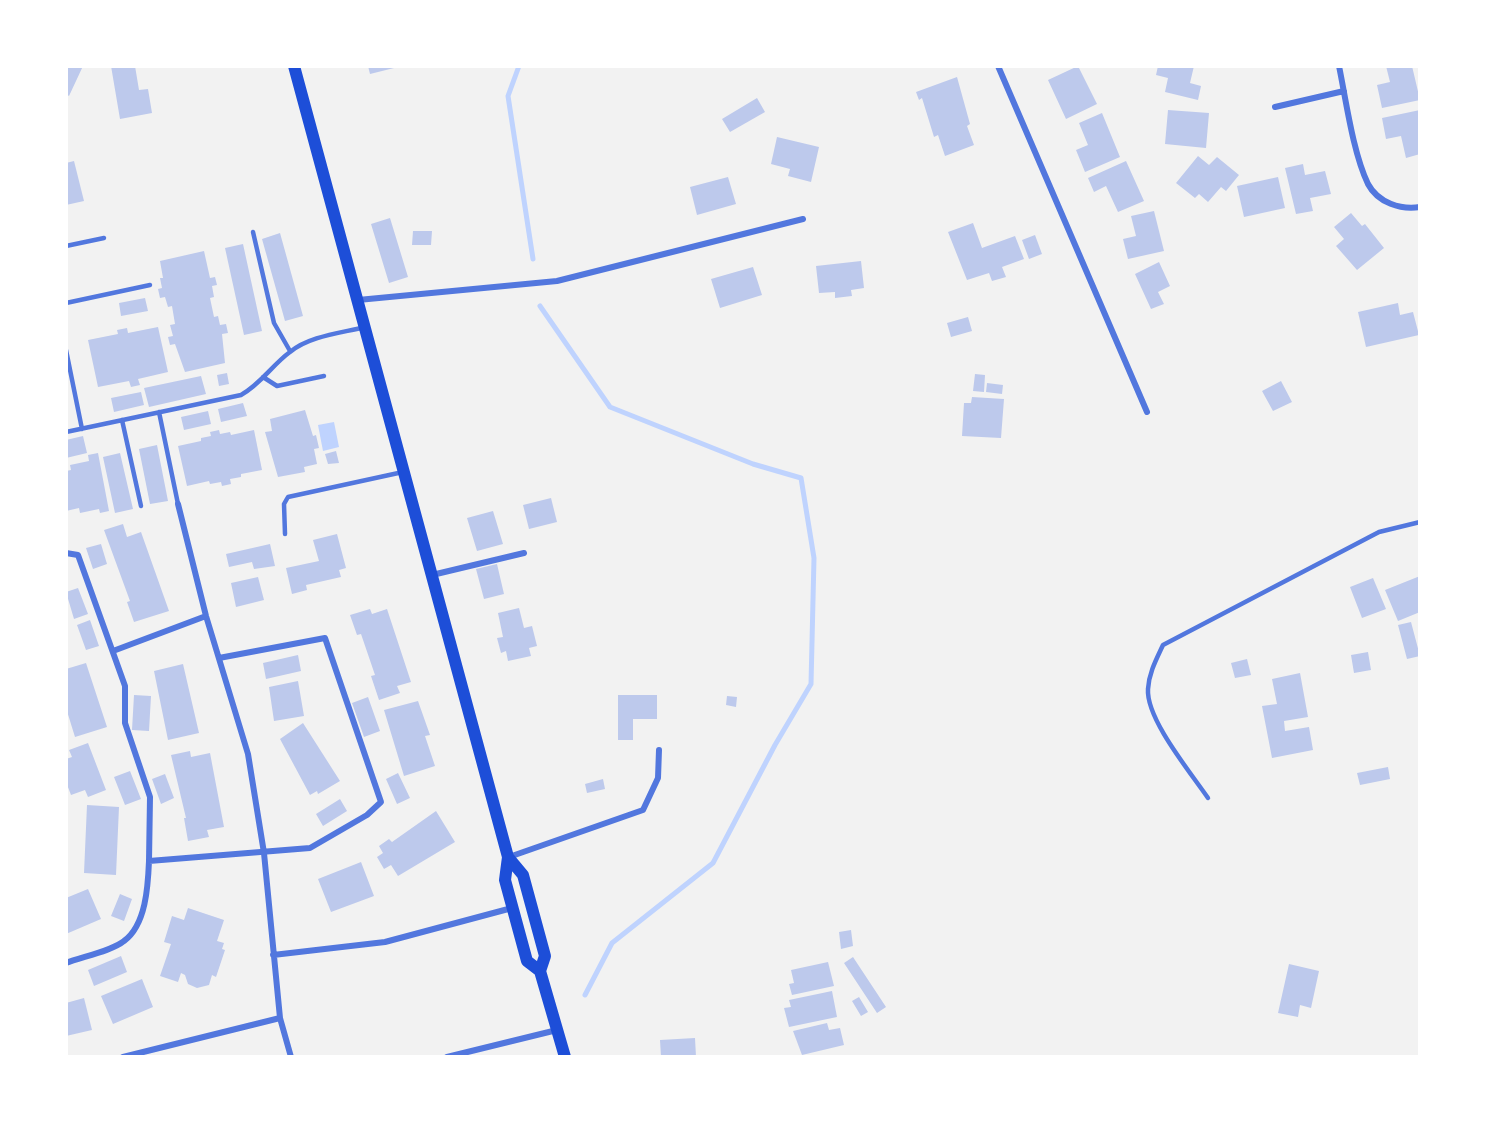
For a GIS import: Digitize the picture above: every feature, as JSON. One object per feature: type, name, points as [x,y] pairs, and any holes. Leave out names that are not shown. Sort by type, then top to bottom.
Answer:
[{"type":"main road","points":[[294,66],[508,857],[505,880],[527,961],[540,971]]},
{"type":"main road","points":[[508,857],[523,875],[545,956],[540,971],[564,1057]]},
{"type":"street","points":[[998,66],[1147,412]]},
{"type":"street","points":[[1339,66],[1361,162],[1369,186],[1384,201],[1401,208],[1420,207]]},
{"type":"street","points":[[1275,107],[1344,91]]},
{"type":"street","points":[[357,300],[557,281],[802,219]]},
{"type":"street","points":[[178,504],[206,616],[248,754],[264,853],[280,1018],[291,1057]]},
{"type":"street","points":[[66,553],[78,555],[113,651],[125,686],[124,723],[150,797],[148,886],[138,926],[124,942],[66,963]]},
{"type":"street","points":[[432,575],[524,553]]},
{"type":"street","points":[[113,651],[206,616]]},
{"type":"street","points":[[149,861],[310,848],[367,815],[381,802],[325,638],[219,658]]},
{"type":"street","points":[[508,857],[643,810],[658,778],[659,750]]},
{"type":"street","points":[[273,955],[385,942],[513,908]]},
{"type":"street","points":[[123,1057],[280,1018]]},
{"type":"street","points":[[447,1057],[557,1030]]},
{"type":"lane","points":[[253,232],[274,323],[290,351]]},
{"type":"lane","points":[[66,246],[104,238]]},
{"type":"lane","points":[[66,303],[150,285]]},
{"type":"lane","points":[[66,432],[241,395],[290,351],[304,343],[365,327]]},
{"type":"lane","points":[[66,350],[82,429]]},
{"type":"lane","points":[[263,377],[277,386],[324,376]]},
{"type":"lane","points":[[159,412],[178,504]]},
{"type":"lane","points":[[122,420],[141,506]]},
{"type":"lane","points":[[285,534],[284,504],[288,497],[403,471]]},
{"type":"lane","points":[[1208,798],[1155,718],[1147,692],[1150,670],[1163,645],[1378,532],[1420,522]]},
{"type":"water","points":[[334,422],[339,447],[323,451],[318,425]]},
{"type":"building","points":[[66,66],[83,66],[69,96],[66,94]]},
{"type":"building","points":[[111,66],[135,66],[139,90],[148,89],[152,113],[120,119]]},
{"type":"building","points":[[368,66],[394,66],[394,68],[370,74]]},
{"type":"building","points":[[1078,66],[1097,104],[1066,119],[1048,80]]},
{"type":"building","points":[[1158,66],[1194,66],[1190,83],[1201,86],[1198,100],[1165,92],[1168,78],[1156,75]]},
{"type":"building","points":[[1386,66],[1412,66],[1420,100],[1382,108],[1377,85],[1390,82]]},
{"type":"building","points":[[957,77],[970,124],[967,126],[974,145],[945,156],[938,135],[934,137],[922,98],[919,100],[916,92]]},
{"type":"building","points":[[757,98],[765,112],[730,132],[722,119]]},
{"type":"building","points":[[1168,110],[1209,113],[1206,148],[1165,144]]},
{"type":"building","points":[[1420,110],[1420,154],[1406,158],[1401,136],[1386,139],[1382,118]]},
{"type":"building","points":[[1102,113],[1120,157],[1085,172],[1076,150],[1088,145],[1079,123]]},
{"type":"building","points":[[777,137],[819,147],[811,182],[788,176],[790,169],[771,164]]},
{"type":"building","points":[[1198,156],[1209,165],[1217,157],[1239,175],[1226,191],[1221,187],[1208,202],[1199,194],[1195,198],[1176,183]]},
{"type":"building","points":[[74,161],[84,201],[66,205],[66,163]]},
{"type":"building","points":[[1126,161],[1144,201],[1118,212],[1106,186],[1094,192],[1088,178]]},
{"type":"building","points":[[1303,164],[1305,175],[1325,171],[1331,194],[1310,198],[1313,211],[1296,214],[1285,168]]},
{"type":"building","points":[[728,177],[736,204],[697,215],[690,187]]},
{"type":"building","points":[[1278,177],[1285,208],[1244,217],[1237,186]]},
{"type":"building","points":[[1154,211],[1164,251],[1128,259],[1123,239],[1136,236],[1131,216]]},
{"type":"building","points":[[1351,213],[1362,226],[1365,224],[1384,248],[1357,270],[1336,246],[1344,239],[1334,227]]},
{"type":"building","points":[[390,218],[408,277],[389,283],[371,224]]},
{"type":"building","points":[[973,223],[982,248],[1015,236],[1024,259],[1002,267],[1006,277],[992,281],[989,273],[967,280],[948,232]]},
{"type":"building","points":[[413,231],[432,231],[431,245],[412,245]]},
{"type":"building","points":[[280,233],[303,316],[285,321],[262,239]]},
{"type":"building","points":[[1035,235],[1042,254],[1029,259],[1022,240]]},
{"type":"building","points":[[243,244],[262,331],[244,335],[225,248]]},
{"type":"building","points":[[204,251],[210,278],[215,277],[217,285],[212,286],[214,297],[210,298],[214,317],[218,316],[220,325],[226,324],[228,333],[222,334],[225,363],[185,372],[175,344],[170,345],[168,337],[173,336],[170,325],[175,324],[172,306],[168,307],[165,297],[160,298],[158,289],[162,288],[160,278],[163,278],[160,261]]},
{"type":"building","points":[[861,261],[864,288],[851,290],[852,296],[835,298],[835,292],[819,293],[816,266]]},
{"type":"building","points":[[1159,262],[1170,286],[1158,292],[1164,304],[1151,309],[1135,274]]},
{"type":"building","points":[[753,267],[762,295],[720,308],[711,279]]},
{"type":"building","points":[[145,298],[148,311],[121,316],[119,303]]},
{"type":"building","points":[[1398,303],[1400,315],[1413,312],[1419,335],[1366,347],[1358,312]]},
{"type":"building","points":[[968,317],[972,331],[951,337],[947,323]]},
{"type":"building","points":[[158,327],[168,372],[138,379],[140,385],[131,387],[129,381],[98,387],[88,340],[118,334],[117,330],[127,328],[128,333]]},
{"type":"building","points":[[227,373],[229,384],[219,386],[217,375]]},
{"type":"building","points":[[975,374],[985,375],[984,392],[973,391]]},
{"type":"building","points":[[201,376],[206,394],[149,407],[144,388]]},
{"type":"building","points":[[1281,381],[1292,402],[1273,411],[1262,391]]},
{"type":"building","points":[[987,383],[1003,385],[1002,394],[986,392]]},
{"type":"building","points":[[141,392],[144,405],[114,412],[111,398]]},
{"type":"building","points":[[972,397],[1004,399],[1001,438],[962,436],[964,403],[971,403]]},
{"type":"building","points":[[243,403],[247,416],[221,422],[218,409]]},
{"type":"building","points":[[305,410],[319,448],[314,449],[317,464],[304,467],[305,472],[278,477],[265,432],[272,431],[270,419]]},
{"type":"building","points":[[208,411],[211,424],[184,430],[181,417]]},
{"type":"building","points":[[219,430],[220,434],[230,432],[231,435],[254,430],[262,470],[241,474],[241,477],[230,479],[231,484],[222,486],[221,482],[210,484],[209,481],[187,486],[178,446],[201,441],[201,438],[211,436],[210,432]]},
{"type":"building","points":[[83,436],[87,453],[66,458],[66,440]]},
{"type":"building","points":[[157,445],[168,501],[150,504],[139,449]]},
{"type":"building","points":[[336,451],[339,463],[328,464],[325,454]]},
{"type":"building","points":[[98,453],[109,511],[100,513],[99,509],[80,513],[79,508],[66,511],[66,471],[71,470],[70,465],[89,461],[88,455]]},
{"type":"building","points":[[120,453],[133,509],[115,513],[103,457]]},
{"type":"building","points":[[551,498],[557,522],[529,529],[523,505]]},
{"type":"building","points":[[493,511],[503,544],[477,551],[467,518]]},
{"type":"building","points":[[123,524],[127,537],[141,532],[169,611],[134,622],[127,602],[130,601],[104,530]]},
{"type":"building","points":[[337,534],[346,568],[339,570],[341,577],[306,585],[307,590],[292,594],[286,568],[319,561],[313,540]]},
{"type":"building","points":[[101,544],[107,564],[93,569],[86,548]]},
{"type":"building","points":[[270,544],[275,566],[254,569],[252,562],[229,567],[226,554]]},
{"type":"building","points":[[497,564],[504,594],[484,599],[476,569]]},
{"type":"building","points":[[1420,576],[1420,612],[1398,621],[1385,590]]},
{"type":"building","points":[[258,577],[264,600],[236,607],[231,583]]},
{"type":"building","points":[[1373,578],[1386,609],[1362,618],[1350,587]]},
{"type":"building","points":[[78,588],[88,614],[74,619],[66,592]]},
{"type":"building","points":[[519,608],[524,628],[532,626],[537,646],[529,648],[531,656],[508,661],[506,651],[501,653],[497,638],[503,637],[498,613]]},
{"type":"building","points":[[370,609],[372,614],[387,609],[411,682],[397,686],[400,693],[379,700],[371,676],[375,675],[361,634],[357,635],[350,615]]},
{"type":"building","points":[[90,620],[99,646],[86,650],[77,625]]},
{"type":"building","points":[[1411,622],[1420,656],[1407,659],[1398,625]]},
{"type":"building","points":[[1368,652],[1371,670],[1354,673],[1351,655]]},
{"type":"building","points":[[298,655],[301,671],[266,679],[263,663]]},
{"type":"building","points":[[1247,659],[1251,675],[1235,678],[1231,663]]},
{"type":"building","points":[[86,663],[107,727],[75,737],[66,708],[66,669]]},
{"type":"building","points":[[183,664],[199,733],[168,740],[154,671]]},
{"type":"building","points":[[1300,673],[1308,717],[1284,721],[1285,731],[1309,727],[1313,750],[1272,758],[1262,706],[1277,704],[1272,679]]},
{"type":"building","points":[[298,681],[304,716],[274,721],[269,687]]},
{"type":"building","points":[[134,695],[151,696],[149,731],[132,730]]},
{"type":"building","points":[[618,695],[657,695],[657,719],[633,719],[633,740],[618,740]]},
{"type":"building","points":[[727,696],[737,697],[736,707],[726,705]]},
{"type":"building","points":[[368,697],[380,731],[364,737],[352,703]]},
{"type":"building","points":[[418,701],[430,735],[425,736],[435,766],[404,776],[384,710]]},
{"type":"building","points":[[303,723],[340,781],[318,794],[317,791],[310,795],[280,739]]},
{"type":"building","points":[[88,743],[106,790],[88,797],[85,790],[71,795],[66,782],[66,759],[72,757],[69,750]]},
{"type":"building","points":[[190,751],[191,757],[210,753],[224,827],[207,830],[209,837],[188,841],[184,818],[186,818],[171,755]]},
{"type":"building","points":[[1388,767],[1390,779],[1360,785],[1357,773]]},
{"type":"building","points":[[130,771],[141,799],[125,805],[114,777]]},
{"type":"building","points":[[398,773],[410,798],[397,804],[386,779]]},
{"type":"building","points":[[165,774],[174,798],[161,804],[152,779]]},
{"type":"building","points":[[603,779],[605,789],[587,793],[585,784]]},
{"type":"building","points":[[340,799],[347,811],[323,826],[316,814]]},
{"type":"building","points":[[87,805],[119,807],[116,875],[84,873]]},
{"type":"building","points":[[436,811],[455,842],[398,876],[391,865],[384,869],[377,857],[383,853],[379,846],[389,839],[392,842]]},
{"type":"building","points":[[361,862],[374,896],[331,912],[318,879]]},
{"type":"building","points":[[88,889],[101,919],[66,934],[66,898]]},
{"type":"building","points":[[120,894],[132,899],[124,921],[111,916]]},
{"type":"building","points":[[188,908],[224,920],[217,941],[224,943],[222,949],[225,950],[216,977],[212,975],[209,985],[197,988],[188,984],[185,975],[181,973],[178,982],[160,976],[171,944],[164,942],[172,916],[184,920]]},
{"type":"building","points":[[851,930],[853,946],[841,949],[839,932]]},
{"type":"building","points":[[121,956],[127,972],[94,986],[88,970]]},
{"type":"building","points":[[853,957],[886,1007],[877,1013],[844,963]]},
{"type":"building","points":[[828,962],[834,986],[792,995],[789,984],[794,983],[791,970]]},
{"type":"building","points":[[1289,964],[1319,971],[1311,1008],[1300,1005],[1298,1017],[1278,1013]]},
{"type":"building","points":[[142,979],[153,1007],[113,1024],[101,996]]},
{"type":"building","points":[[832,991],[837,1017],[789,1027],[784,1008],[791,1007],[789,1000]]},
{"type":"building","points":[[859,997],[868,1012],[861,1016],[852,1001]]},
{"type":"building","points":[[84,998],[92,1030],[66,1036],[66,1003]]},
{"type":"building","points":[[827,1023],[829,1030],[840,1028],[844,1045],[802,1055],[793,1031]]},
{"type":"building","points":[[695,1038],[696,1057],[661,1057],[660,1040]]},
{"type":"waterway","points":[[519,66],[508,96],[533,259]]},
{"type":"waterway","points":[[540,306],[610,407],[753,464],[801,478],[814,558],[811,684],[775,745],[713,863],[612,943],[585,995]]}]
